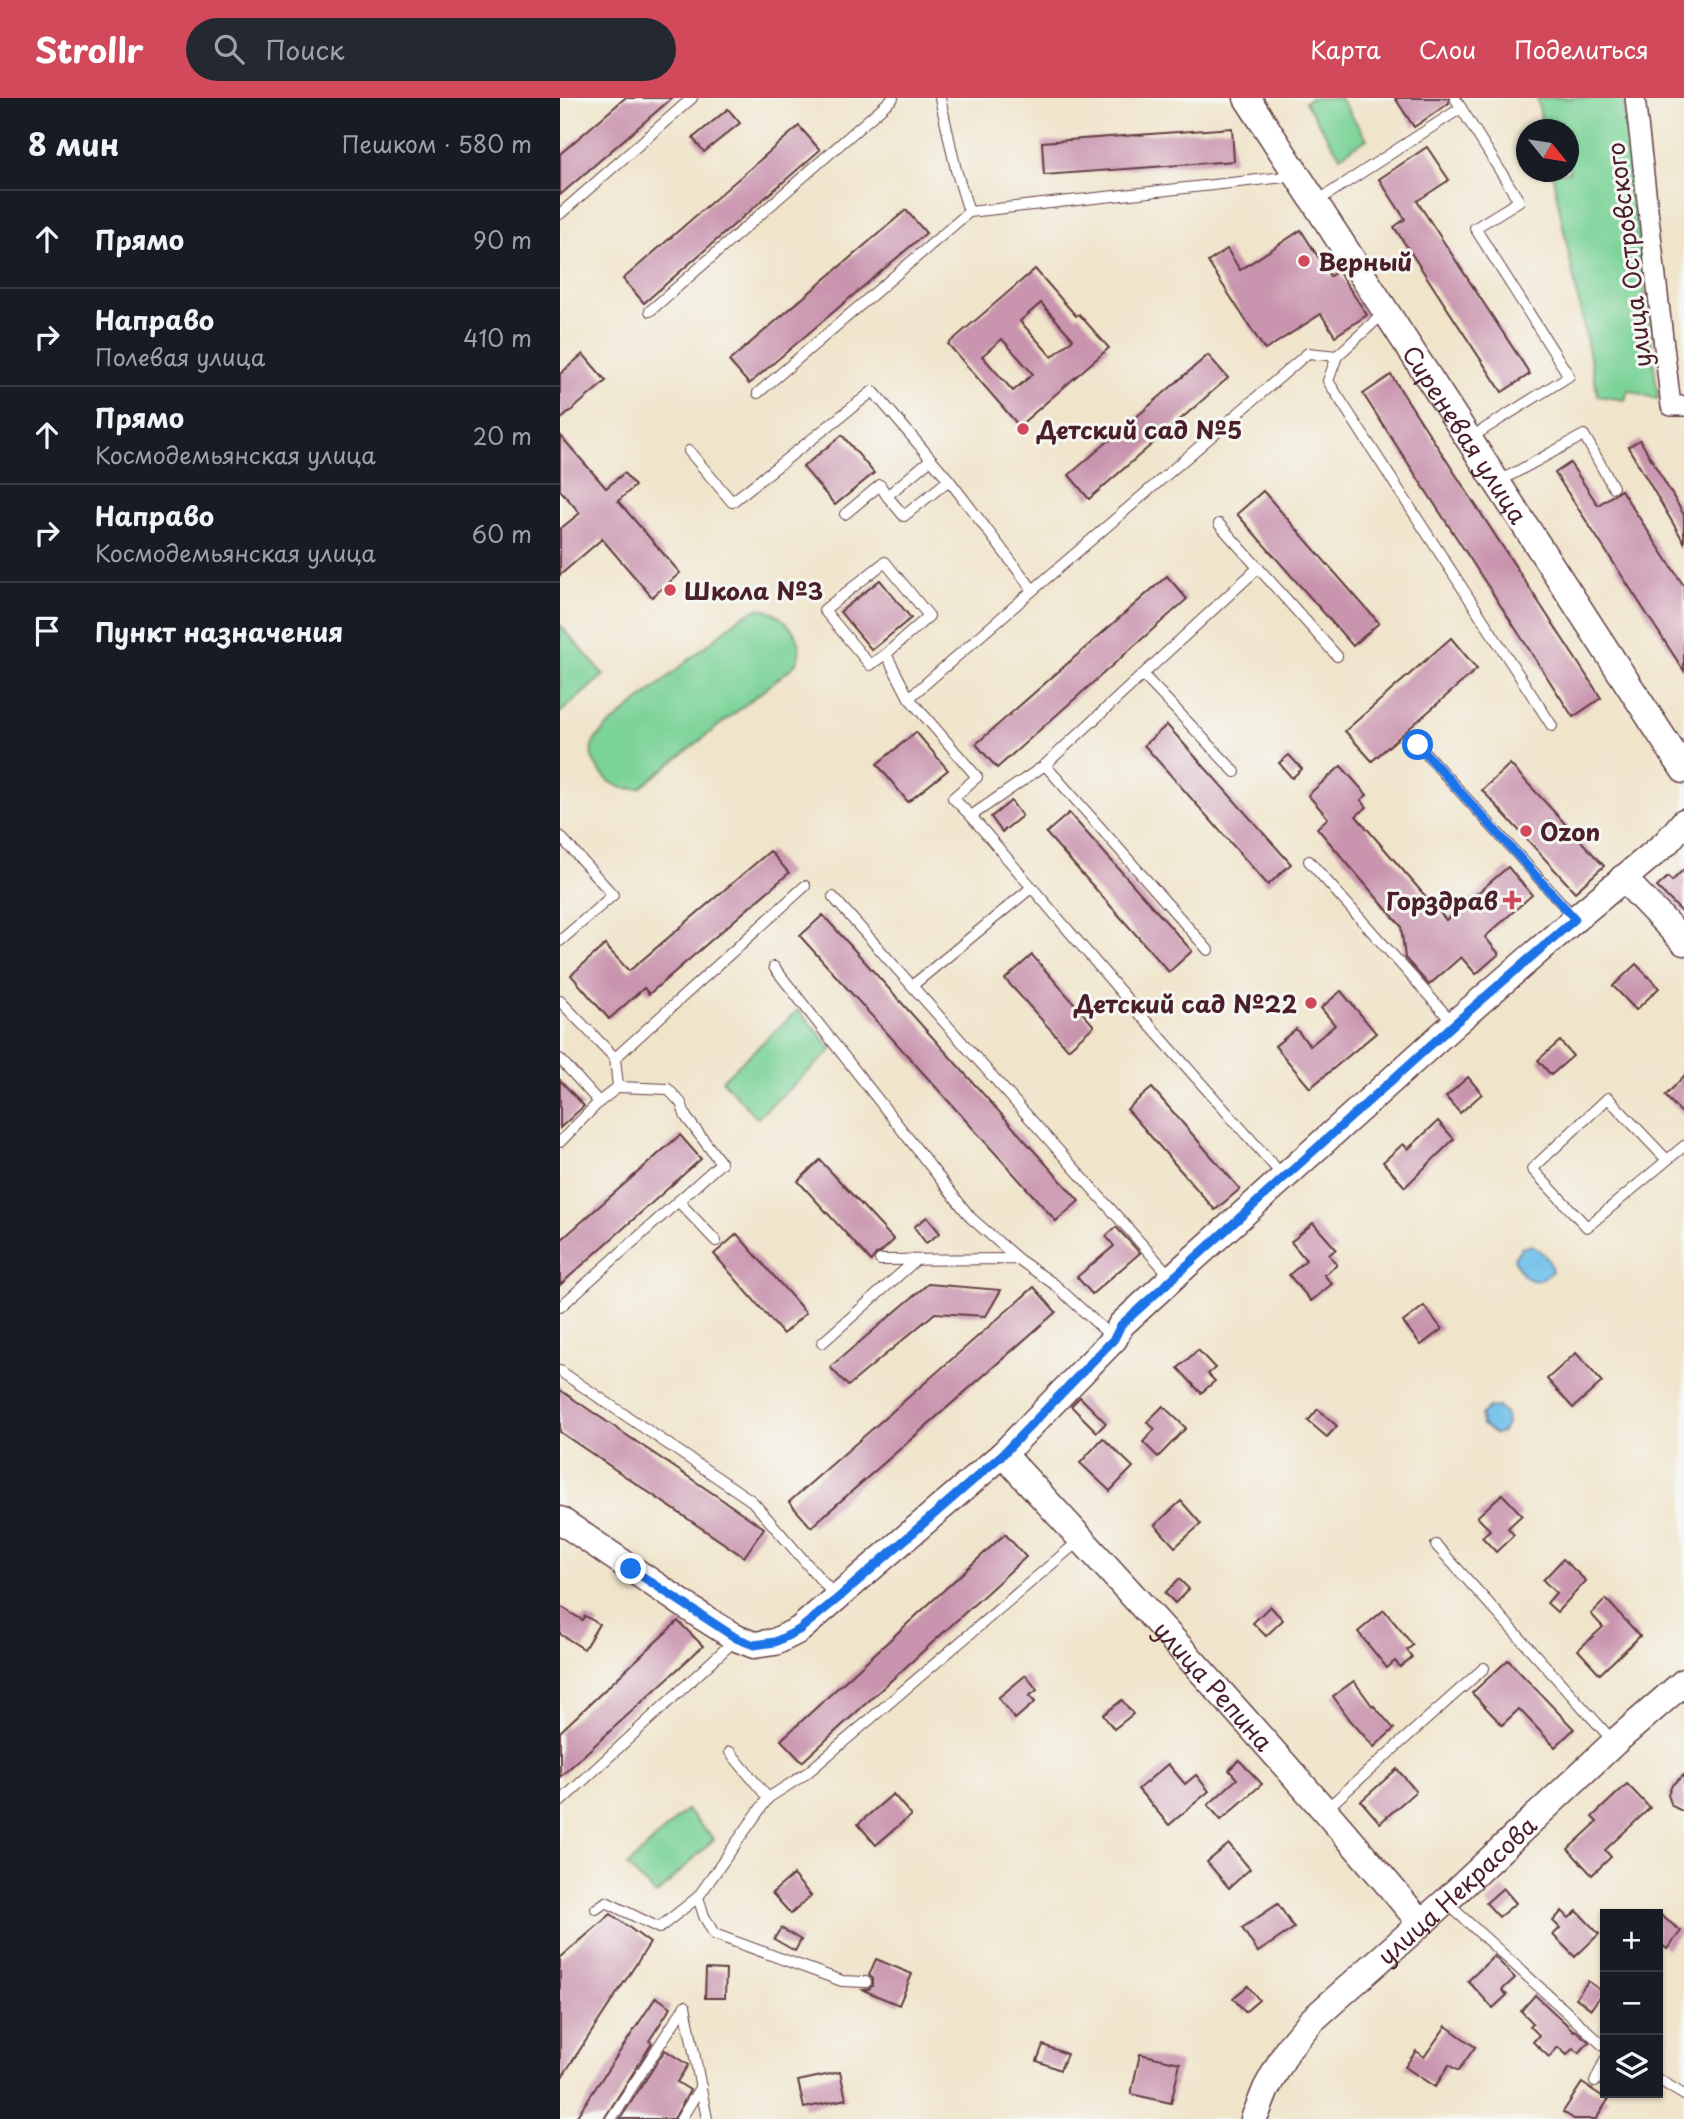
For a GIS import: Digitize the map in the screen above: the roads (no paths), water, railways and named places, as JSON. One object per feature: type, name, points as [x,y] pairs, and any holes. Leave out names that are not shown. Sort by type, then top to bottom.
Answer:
[{"type":"street","name":"Сиреневая улица","points":[[1247,98],[1684,770]]},
{"type":"street","name":"улица Островского","points":[[1635,98],[1677,406]]},
{"type":"street","points":[[560,1520],[736,1638],[754,1645],[775,1642],[799,1630],[1003,1454],[1114,1339],[1121,1325],[1172,1278],[1454,1024],[1666,843],[1684,822]]},
{"type":"street","points":[[1623,878],[1684,942]]},
{"type":"street","name":"улица Репина","points":[[1003,1454],[1326,1809],[1420,1922]]},
{"type":"street","name":"улица Некрасова","points":[[1254,2119],[1266,2089],[1289,2047],[1311,2021],[1684,1682]]},
{"type":"lane","points":[[560,214],[692,98]]},
{"type":"lane","points":[[650,311],[893,98]]},
{"type":"lane","points":[[940,98],[956,170],[969,212]]},
{"type":"lane","points":[[1455,98],[1519,201],[1475,228],[1569,376],[1468,439]]},
{"type":"lane","points":[[1314,203],[1461,108]]},
{"type":"lane","points":[[758,393],[969,212],[1296,176]]},
{"type":"lane","points":[[1385,313],[1337,356],[1328,381],[1552,726]]},
{"type":"lane","points":[[909,698],[1308,354],[1337,356]]},
{"type":"lane","points":[[690,451],[732,502],[873,391],[949,480],[1033,590]]},
{"type":"lane","points":[[1497,482],[1584,435],[1613,487]]},
{"type":"lane","points":[[887,496],[930,459]]},
{"type":"lane","points":[[845,514],[880,485],[904,516],[949,480]]},
{"type":"lane","points":[[1219,524],[1337,656]]},
{"type":"lane","points":[[885,562],[929,616],[886,654],[870,665],[824,610],[885,562]]},
{"type":"lane","points":[[971,816],[1045,765],[1258,568]]},
{"type":"lane","points":[[886,654],[909,698],[977,777],[953,798],[1285,1178]]},
{"type":"lane","points":[[1143,675],[1235,772]]},
{"type":"lane","points":[[1418,745],[1575,919]]},
{"type":"lane","points":[[1045,765],[1208,950]]},
{"type":"lane","points":[[560,836],[613,895],[560,941]]},
{"type":"lane","points":[[1309,861],[1454,1024]]},
{"type":"lane","points":[[615,1058],[805,886]]},
{"type":"lane","points":[[913,985],[1031,888]]},
{"type":"lane","points":[[832,897],[1172,1278]]},
{"type":"lane","points":[[774,967],[971,1218],[1018,1259],[1054,1284],[1114,1339]]},
{"type":"lane","points":[[560,1001],[615,1058],[618,1087]]},
{"type":"lane","points":[[560,1059],[599,1102]]},
{"type":"lane","points":[[560,1142],[599,1102],[618,1087],[668,1088],[681,1103],[686,1118],[721,1163],[560,1307]]},
{"type":"lane","points":[[1667,1160],[1608,1098],[1532,1169],[1587,1227],[1684,1146]]},
{"type":"lane","points":[[678,1201],[716,1241]]},
{"type":"lane","points":[[880,1260],[1018,1259]]},
{"type":"lane","points":[[822,1343],[916,1260]]},
{"type":"lane","points":[[560,1371],[752,1501],[837,1599]]},
{"type":"lane","points":[[596,1909],[606,1902],[659,1927],[698,1897],[768,1798],[807,1773],[1062,1558],[1081,1539]]},
{"type":"lane","points":[[1436,1545],[1615,1742]]},
{"type":"lane","points":[[560,1802],[736,1638]]},
{"type":"lane","points":[[1326,1809],[1484,1668]]},
{"type":"lane","points":[[730,1752],[768,1798]]},
{"type":"lane","points":[[698,1897],[714,1934],[842,1981],[866,1982]]},
{"type":"lane","points":[[1445,1902],[1600,2042]]},
{"type":"lane","points":[[611,2119],[685,2006],[707,2119]]},
{"type":"lane","points":[[1595,2082],[1600,2071]]},
{"type":"lane","points":[[1663,2082],[1684,2095]]},
{"type":"lane","points":[[681,2119],[701,2086]]},
{"type":"water","points":[[1531,1245],[1545,1255],[1552,1271],[1540,1280],[1525,1276],[1514,1258],[1521,1248]]},
{"type":"water","points":[[1498,1407],[1506,1415],[1507,1425],[1502,1432],[1496,1434],[1482,1425],[1481,1415],[1489,1408]]},
{"type":"place","name":"Верный","points":[[1304,261]]},
{"type":"place","name":"Детский сад №5","points":[[1023,429]]},
{"type":"place","name":"Школа №3","points":[[670,590]]},
{"type":"place","name":"Ozon","points":[[1526,831]]},
{"type":"place","name":"Горздрав","points":[[1512,900]]},
{"type":"place","name":"Детский сад №22","points":[[1311,1003]]}]
